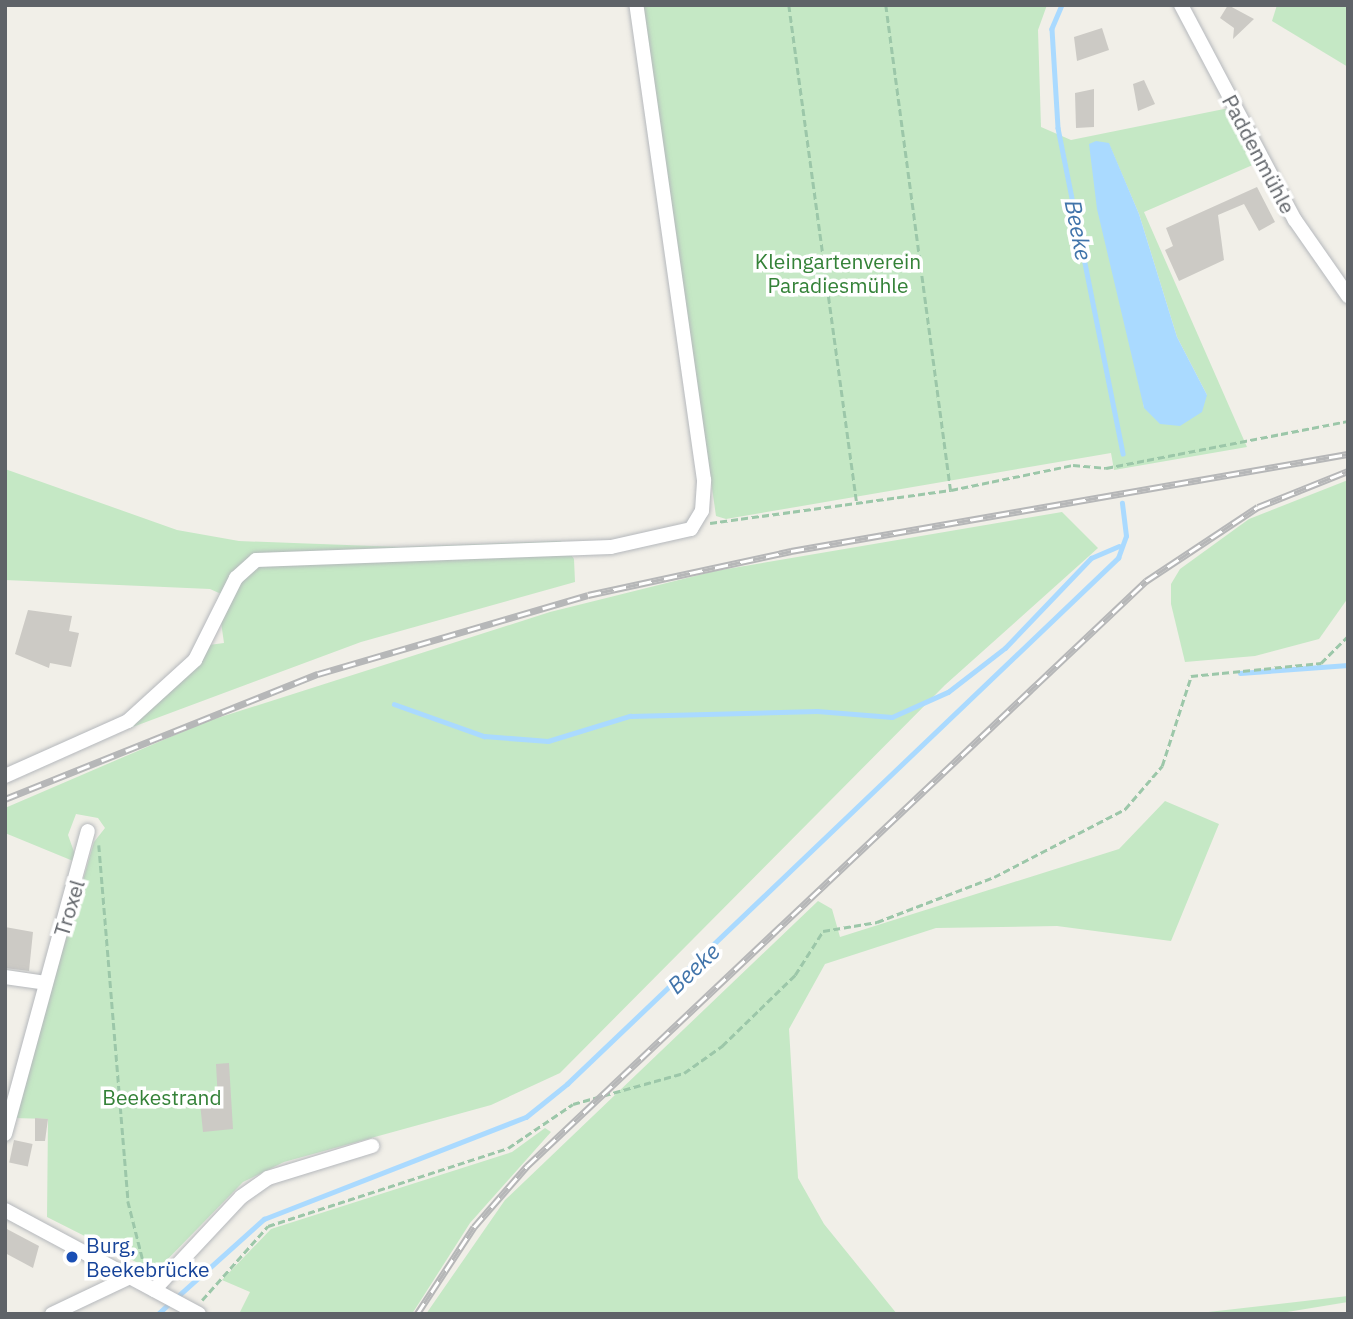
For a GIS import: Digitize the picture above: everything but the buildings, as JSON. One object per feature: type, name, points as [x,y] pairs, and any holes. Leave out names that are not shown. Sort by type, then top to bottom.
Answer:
[{"type":"street","points":[[5,776],[128,721],[195,660],[236,578],[256,560],[611,547],[678,535],[698,520],[704,480],[636,5]]},
{"type":"street","name":"Paddenmühle","points":[[1181,5],[1295,220],[1348,296]]},
{"type":"street","name":"Troxel","points":[[5,1134],[88,831]]},
{"type":"street","points":[[5,977],[46,984]]},
{"type":"street","points":[[161,1289],[241,1197],[268,1178],[372,1146]]},
{"type":"street","points":[[5,1210],[130,1277],[161,1289],[192,1310]]},
{"type":"street","points":[[52,1314],[130,1277]]},
{"type":"path","points":[[789,5],[857,504]]},
{"type":"path","points":[[886,5],[951,490]]},
{"type":"path","points":[[698,520],[721,525],[951,490],[1348,421]]},
{"type":"path","points":[[192,1310],[268,1226],[508,1148],[573,1104],[684,1073],[722,1045],[795,975],[822,931],[877,922],[994,877],[1125,809],[1162,766],[1191,676],[1321,663],[1348,636]]},
{"type":"path","points":[[88,831],[101,848],[128,1201],[146,1271],[161,1289]]},
{"type":"green space","name":"Kleingartenverein Paradiesmühle","points":[[643,5],[1047,5],[1038,30],[1041,127],[1071,140],[1229,108],[1255,164],[1144,212],[1247,447],[1114,470],[1111,453],[726,519],[716,516]],"holes":[[[1109,144],[1139,214],[1177,337],[1207,395],[1144,408]]]},
{"type":"green space","points":[[1277,5],[1348,5],[1348,67],[1272,21]]},
{"type":"green space","points":[[5,469],[177,530],[239,541],[400,547],[561,541],[574,559],[575,582],[361,642],[130,728],[209,645],[224,643],[221,622],[230,598],[210,589],[5,580]]},
{"type":"green space","points":[[1348,480],[1348,598],[1319,639],[1255,656],[1185,662],[1171,604],[1171,584],[1180,569],[1249,519]]},
{"type":"green space","name":"Beekestrand","points":[[1062,512],[1098,548],[945,685],[560,1073],[491,1105],[284,1162],[243,1182],[160,1267],[140,1264],[47,1217],[48,1119],[14,1118],[94,842],[105,828],[98,818],[76,814],[68,835],[78,863],[5,833],[5,808],[205,722],[550,612],[715,571]]},
{"type":"green space","points":[[1165,801],[1219,824],[1171,941],[1057,926],[936,928],[825,964],[789,1029],[798,1178],[824,1224],[897,1314],[426,1314],[505,1200],[818,901],[832,909],[840,937],[1119,849]]},
{"type":"green space","points":[[545,1128],[551,1132],[470,1223],[412,1314],[239,1314],[250,1292],[222,1280],[271,1229],[512,1152]]},
{"type":"green space","points":[[1348,1296],[1348,1302],[1275,1314],[1191,1314]]},
{"type":"water","points":[[1096,141],[1109,143],[1139,214],[1177,337],[1207,395],[1202,412],[1180,426],[1160,424],[1144,408],[1097,209],[1089,144]]},
{"type":"waterway","name":"Beeke","points":[[1062,5],[1052,29],[1058,128],[1123,454]]},
{"type":"waterway","name":"Beeke","points":[[177,1297],[264,1219],[526,1117],[567,1084],[1118,558],[1126,536],[1122,503]]},
{"type":"waterway","points":[[394,704],[484,736],[548,741],[630,716],[817,711],[892,717],[948,692],[1005,648],[1091,558],[1119,546]]},
{"type":"waterway","points":[[1240,673],[1348,665]]},
{"type":"waterway","name":"Beeke","points":[[158,1314],[170,1303]]},
{"type":"railway","points":[[5,799],[318,674],[588,595],[791,551],[1348,454]]},
{"type":"railway","points":[[417,1314],[474,1227],[527,1166],[1146,581],[1258,507],[1348,471]]},
{"type":"place","name":"Burg, Beekebrücke","points":[[72,1257]]}]
